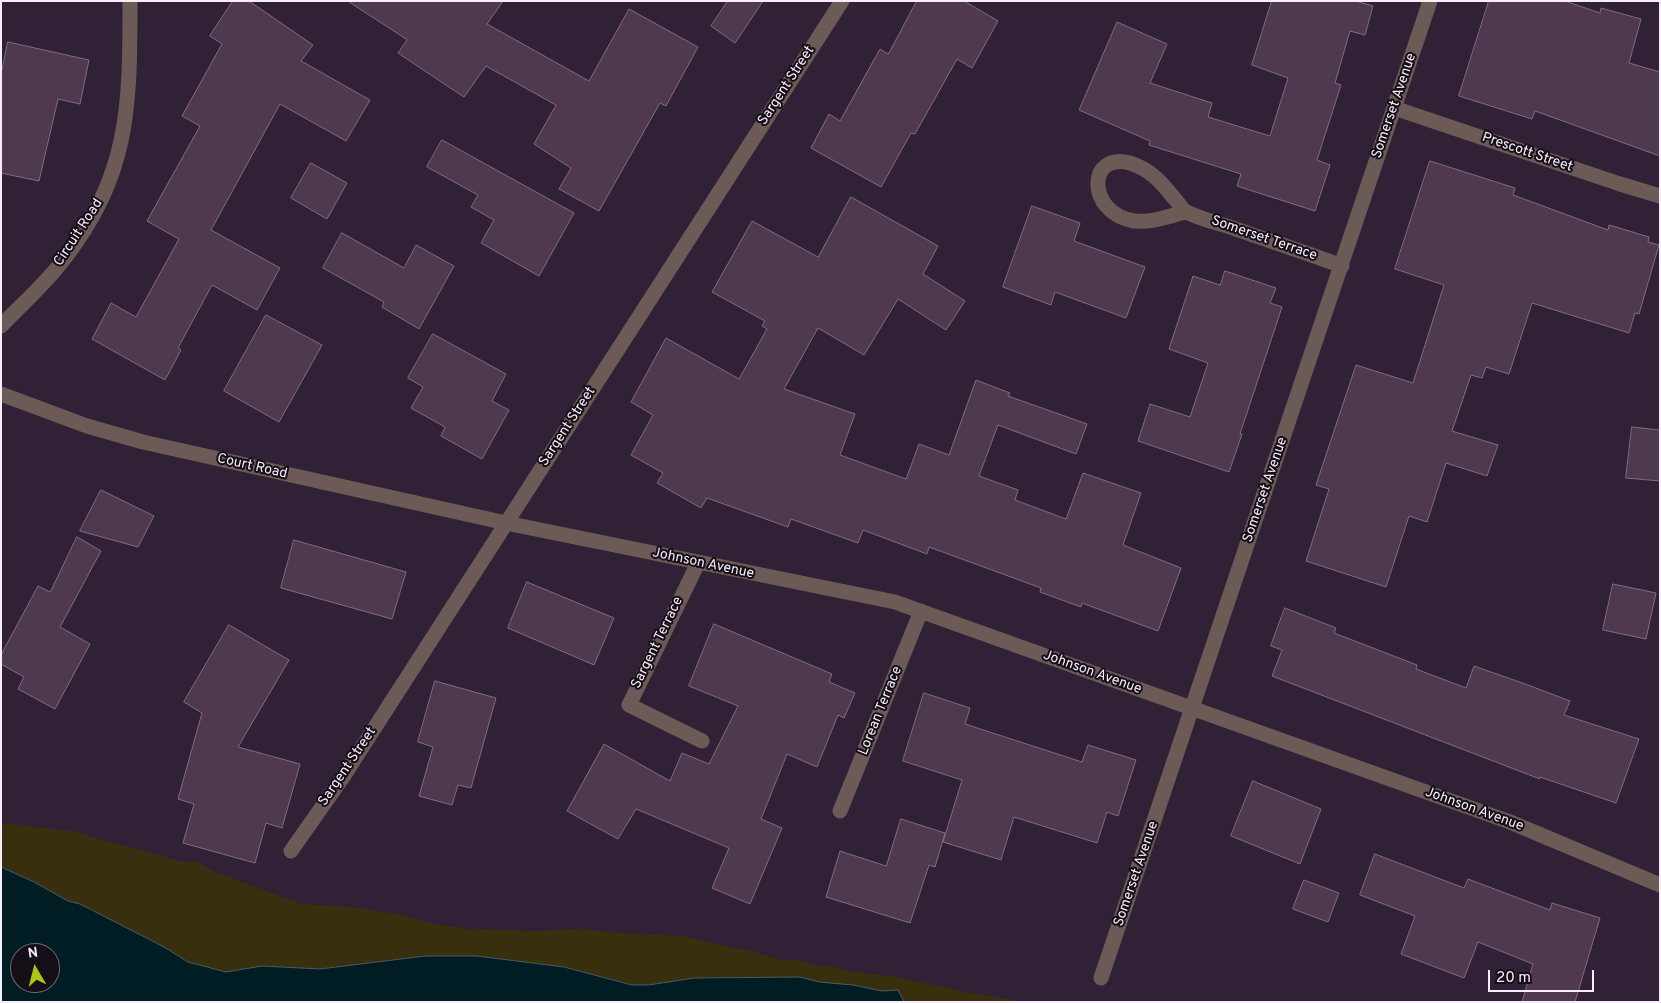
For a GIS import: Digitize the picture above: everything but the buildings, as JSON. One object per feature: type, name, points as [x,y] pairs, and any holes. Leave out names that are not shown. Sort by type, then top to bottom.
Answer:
[{"type":"street","name":"Circuit Road","points":[[1,326],[46,280],[73,246],[95,213],[109,182],[120,148],[126,111],[129,72],[130,1]]},
{"type":"street","name":"Sargent Street","points":[[291,850],[343,777],[842,1]]},
{"type":"street","name":"Somerset Avenue","points":[[1101,978],[1430,1]]},
{"type":"street","name":"Prescott Street","points":[[1394,108],[1660,196]]},
{"type":"street","name":"Somerset Terrace","points":[[1186,212],[1146,221],[1133,221],[1112,213],[1104,206],[1097,188],[1101,171],[1112,163],[1127,162],[1135,165],[1152,174],[1186,212],[1342,266]]},
{"type":"street","name":"Court Road","points":[[1,394],[125,438],[506,523]]},
{"type":"street","name":"Johnson Avenue","points":[[506,523],[895,602],[1510,822],[1660,886]]},
{"type":"street","name":"Sargent Terrace","points":[[698,562],[629,705],[702,741]]},
{"type":"street","name":"Lorean Terrace","points":[[840,811],[921,611]]},
{"type":"sand","points":[[1,823],[77,832],[184,862],[198,862],[216,872],[301,904],[352,907],[404,915],[433,924],[471,929],[539,931],[579,929],[682,936],[753,951],[781,960],[795,960],[818,966],[830,966],[856,972],[891,976],[1026,1002],[904,1002],[898,990],[882,991],[819,982],[799,977],[694,978],[649,985],[632,985],[564,967],[477,956],[425,956],[320,969],[262,966],[226,972],[188,962],[164,947],[81,904],[68,901],[34,882],[1,867]]},
{"type":"water","points":[[1,867],[34,882],[68,901],[80,904],[164,947],[188,962],[226,972],[262,966],[320,969],[425,956],[477,956],[564,967],[632,985],[649,985],[694,978],[800,977],[819,982],[853,985],[882,991],[898,990],[904,1002],[1,1002]]}]
